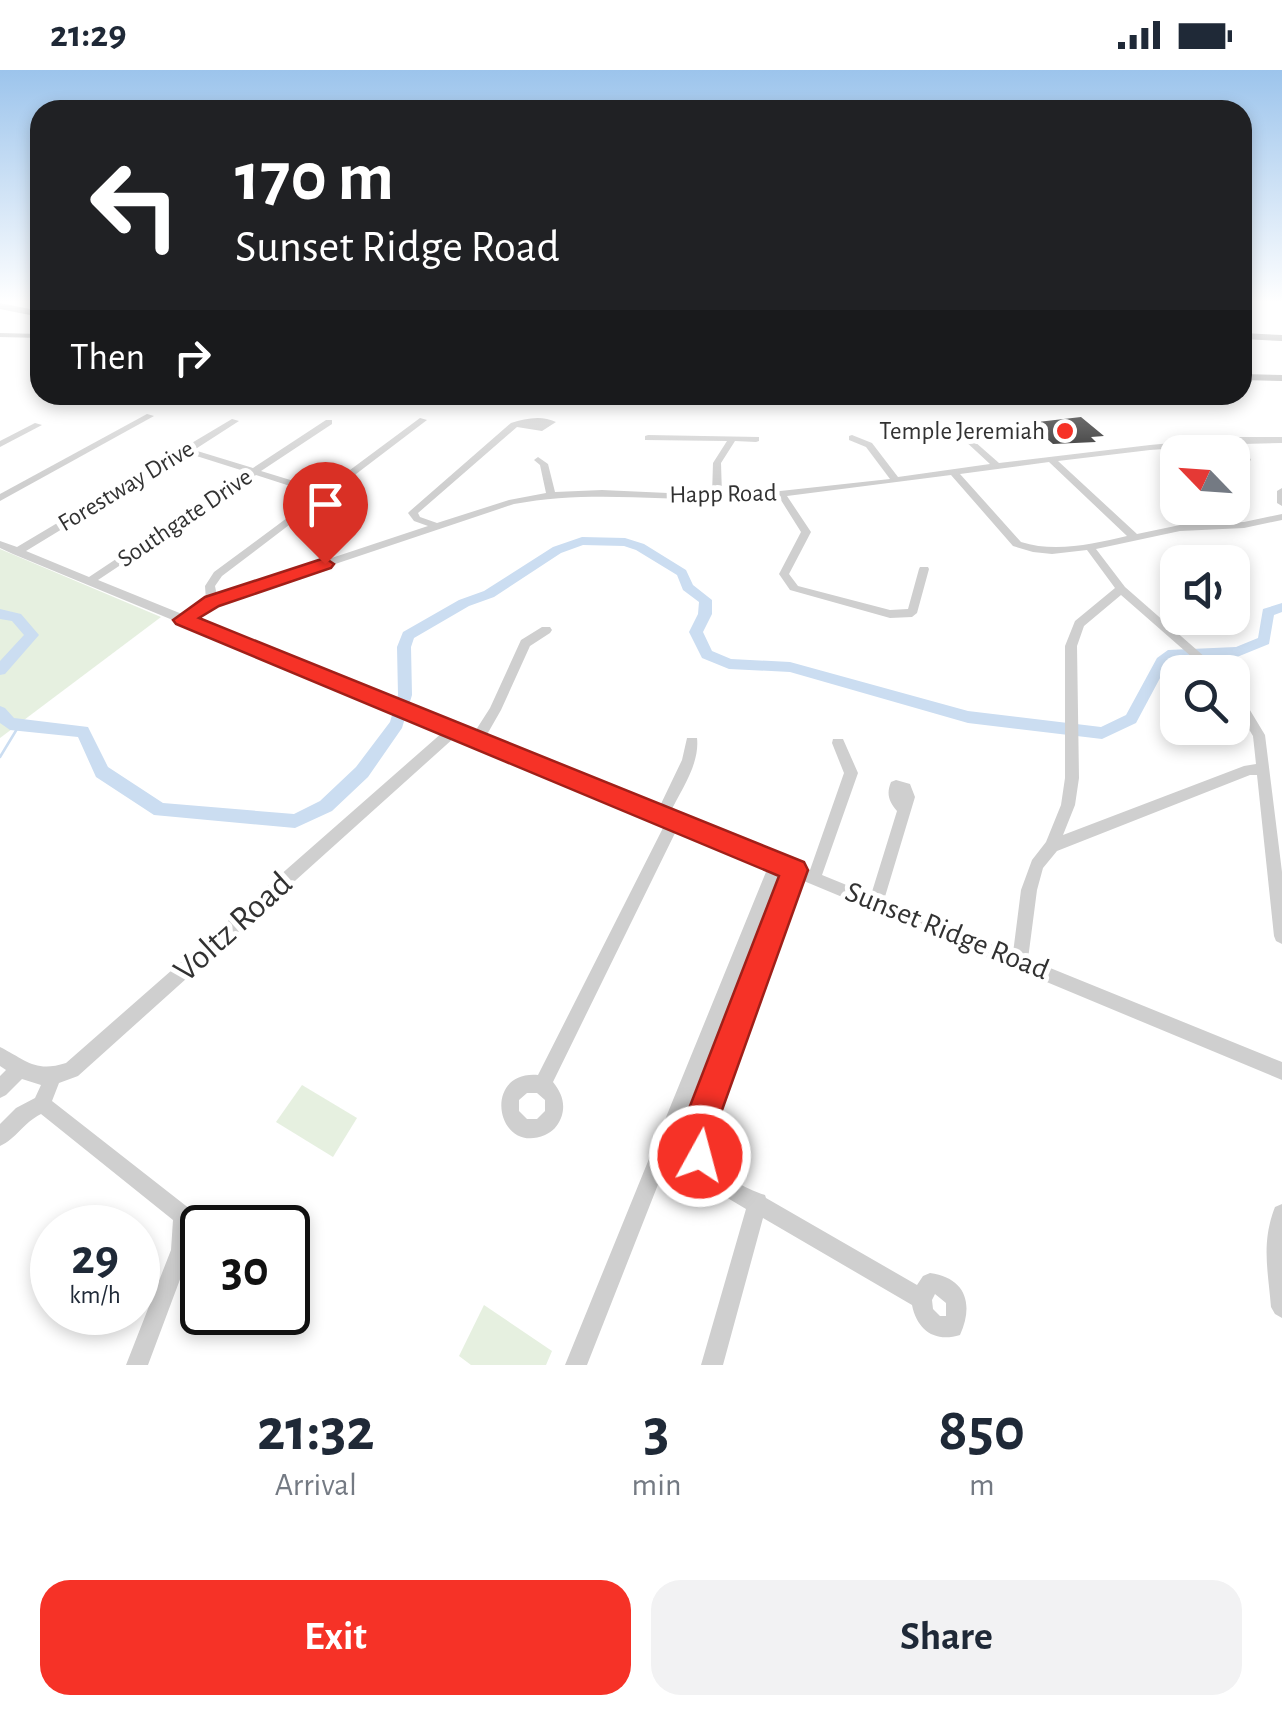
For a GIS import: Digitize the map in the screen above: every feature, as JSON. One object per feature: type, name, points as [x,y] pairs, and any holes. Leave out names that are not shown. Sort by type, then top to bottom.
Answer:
[{"type":"main road","points":[[1252,377],[1282,378]]},
{"type":"street","points":[[0,498],[150,416]]},
{"type":"street","points":[[212,601],[210,586],[218,574],[424,420]]},
{"type":"street","name":"Forestway Drive","points":[[17,552],[235,421]]},
{"type":"street","name":"Southgate Drive","points":[[90,580],[329,422]]},
{"type":"street","points":[[438,527],[417,519],[413,513],[514,425],[521,424]]},
{"type":"street","points":[[0,444],[38,425]]},
{"type":"street","points":[[966,437],[997,466]]},
{"type":"street","points":[[648,438],[756,438]]},
{"type":"street","points":[[852,438],[869,444],[895,478]]},
{"type":"street","name":"Happ Road","points":[[1250,440],[1282,440]]},
{"type":"street","points":[[718,498],[718,463],[731,441]]},
{"type":"street","name":"Happ Road","points":[[183,620],[212,601],[550,494],[718,498],[781,494],[1160,445]]},
{"type":"street","points":[[186,450],[326,494]]},
{"type":"street","points":[[538,460],[544,464],[550,494]]},
{"type":"street","points":[[1051,460],[1133,536]]},
{"type":"street","points":[[953,472],[1017,544],[1043,550],[1089,546],[1184,528],[1253,525],[1282,516]]},
{"type":"street","points":[[1282,491],[1282,504]]},
{"type":"street","points":[[781,494],[806,532],[784,574],[794,588],[890,614],[912,613],[924,569]]},
{"type":"street","name":"Sunset Ridge Road","points":[[0,544],[1020,960],[1282,1071]]},
{"type":"street","points":[[1089,546],[1120,589],[1196,655]]},
{"type":"street","points":[[1020,960],[1029,890],[1037,865],[1052,846],[1068,805],[1072,738],[1070,646],[1079,624],[1120,589]]},
{"type":"street","points":[[477,739],[495,710],[525,643],[546,630]]},
{"type":"street","points":[[1250,714],[1264,768],[1282,936]]},
{"type":"street","name":"Voltz Road","points":[[52,1078],[83,1062],[454,730]]},
{"type":"street","points":[[542,1084],[668,819],[692,742]]},
{"type":"street","points":[[814,878],[851,773],[838,743]]},
{"type":"street","points":[[1052,846],[1249,770],[1264,768]]},
{"type":"street","points":[[876,903],[903,810]]},
{"type":"street","points":[[786,866],[700,1124],[700,1156],[716,1180],[921,1299]]},
{"type":"street","points":[[576,1365],[786,866]]},
{"type":"street","points":[[0,1056],[28,1076],[52,1078],[42,1104],[22,1114],[0,1138]]},
{"type":"street","points":[[0,1089],[19,1070]]},
{"type":"street","points":[[42,1104],[183,1216],[176,1266],[137,1365]]},
{"type":"street","points":[[712,1365],[758,1202]]},
{"type":"street","points":[[1282,1214],[1274,1246],[1282,1308]]},
{"type":"green space","points":[[0,549],[161,617],[0,738]]},
{"type":"green space","points":[[302,1085],[357,1118],[333,1157],[276,1122]]},
{"type":"green space","points":[[484,1305],[552,1351],[546,1365],[471,1365],[459,1356]]},
{"type":"building","name":"Temple Jeremiah","points":[[1081,417],[1104,436],[1091,437],[1096,442],[1053,444],[1029,423]]},
{"type":"waterway","points":[[0,712],[10,724],[83,731],[102,772],[160,810],[295,821],[326,806],[362,772],[397,724],[405,695],[404,647],[408,635],[464,603],[489,594],[557,550],[582,541],[625,542],[682,573],[687,587],[706,600],[705,614],[696,632],[707,654],[729,664],[790,667],[968,717],[1102,733],[1131,719],[1162,662],[1173,654],[1237,652],[1264,641],[1268,612],[1282,607]]},
{"type":"waterway","points":[[0,614],[16,617],[32,635],[0,670]]},
{"type":"waterway","points":[[0,757],[20,724]]},
{"type":"place","name":"Temple Jeremiah","points":[[1065,431]]},
{"type":"route","points":[[325,564],[212,601],[183,620],[794,870],[700,1124],[700,1156]]}]
